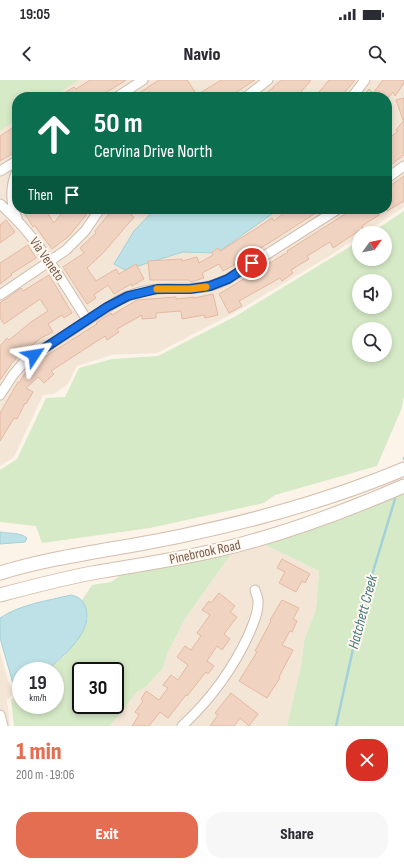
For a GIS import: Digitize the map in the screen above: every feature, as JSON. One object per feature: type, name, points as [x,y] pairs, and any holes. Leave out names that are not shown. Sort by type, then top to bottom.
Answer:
[{"type":"street","points":[[125,92],[144,80]]},
{"type":"street","points":[[252,92],[268,80]]},
{"type":"street","points":[[356,92],[365,80]]},
{"type":"street","points":[[0,171],[12,164]]},
{"type":"street","points":[[392,174],[404,166]]},
{"type":"street","points":[[12,189],[12,206]]},
{"type":"street","name":"Via Veneto","points":[[0,204],[23,226],[50,262],[87,320]]},
{"type":"street","points":[[16,214],[23,226]]},
{"type":"street","points":[[0,295],[66,250],[80,237],[96,214]]},
{"type":"street","points":[[0,395],[13,375],[25,361],[119,300],[139,292],[157,289],[201,288],[219,283],[228,279],[330,214]]},
{"type":"street","name":"Pinebrook Road","points":[[0,573],[60,557],[180,537],[254,519],[347,492],[404,469]]},
{"type":"street","name":"Pinebrook Road","points":[[0,595],[47,582],[181,558],[261,539],[312,523],[404,486]]},
{"type":"street","points":[[182,726],[200,709],[214,692],[228,672],[243,645],[252,627],[257,612],[258,601],[255,590]]},
{"type":"street","points":[[0,715],[3,726]]},
{"type":"shaded area","points":[[79,80],[404,80],[404,207],[375,226],[352,226],[352,241],[333,254],[234,313],[157,353],[112,355],[77,366],[68,384],[54,394],[43,395],[14,457],[0,466],[0,131],[12,123],[12,214],[150,214],[134,231],[125,270],[183,252],[217,253],[272,214],[392,214],[392,92],[61,92]]},
{"type":"shaded area","points":[[265,545],[319,571],[316,609],[304,641],[301,665],[287,726],[110,726],[120,714],[124,714],[124,708],[137,692],[146,687],[163,668],[168,652],[185,619],[231,554]]},
{"type":"shaded area","points":[[0,652],[8,681],[12,688],[12,696],[7,700],[10,726],[0,725]]},
{"type":"green space","points":[[0,80],[79,80],[61,92],[12,92],[12,123],[0,131]]},
{"type":"green space","points":[[404,211],[404,396],[401,410],[377,466],[275,495],[264,503],[150,528],[42,543],[36,526],[0,522],[0,470],[17,459],[46,398],[65,397],[79,368],[112,359],[158,356],[236,316],[352,245],[352,266],[392,266],[392,226],[382,226]]},
{"type":"green space","points":[[404,493],[404,726],[287,726],[301,665],[304,641],[316,609],[319,571],[265,545]]},
{"type":"green space","points":[[231,554],[185,619],[168,652],[163,668],[146,687],[137,692],[124,708],[124,662],[72,662],[72,714],[120,714],[110,726],[14,726],[13,714],[64,714],[64,662],[57,662],[64,656],[88,619],[87,611],[82,600],[92,585],[111,582],[121,575]]},
{"type":"water","points":[[150,214],[272,214],[217,253],[183,252],[125,270],[114,264],[134,231]]},
{"type":"water","points":[[0,532],[18,534],[27,538],[25,542],[0,544]]},
{"type":"water","points":[[71,595],[80,599],[85,606],[87,615],[86,624],[76,642],[56,662],[12,662],[12,680],[0,638],[0,618],[17,609]]},
{"type":"building","points":[[90,80],[126,80],[107,92],[66,92],[74,87],[76,89]]},
{"type":"building","points":[[159,80],[187,80],[195,92],[141,92]]},
{"type":"building","points":[[221,80],[255,80],[237,92],[202,92]]},
{"type":"building","points":[[281,80],[311,80],[301,92],[267,92]]},
{"type":"building","points":[[329,80],[355,80],[345,92],[319,92]]},
{"type":"building","points":[[383,80],[404,80],[404,83],[395,96],[393,92],[392,93],[374,92]]},
{"type":"building","points":[[404,98],[404,120],[403,120],[396,100]]},
{"type":"building","points":[[404,120],[404,155],[392,164],[392,136],[398,131],[396,130]]},
{"type":"building","points":[[12,128],[12,154],[0,161],[0,136]]},
{"type":"building","points":[[404,176],[404,201],[392,208],[392,184]]},
{"type":"building","points":[[25,214],[48,214],[54,223],[61,214],[86,215],[69,236],[52,249],[35,226],[33,227]]},
{"type":"building","points":[[109,214],[132,214],[134,217],[104,252],[87,268],[96,281],[116,269],[119,274],[136,264],[144,279],[132,286],[131,284],[114,294],[108,285],[94,295],[96,298],[87,304],[63,267],[84,253],[80,248],[96,233],[95,231]]},
{"type":"building","points":[[283,214],[314,214],[223,271],[219,264],[202,273],[204,278],[191,282],[189,280],[150,280],[148,261],[182,259],[182,261],[197,257],[199,263],[213,255],[212,252],[218,248],[220,251],[272,218],[274,221]]},
{"type":"building","points":[[345,214],[379,215],[362,226],[352,226],[352,235],[333,248],[330,242],[307,256],[309,259],[291,270],[293,273],[282,281],[280,278],[239,301],[242,306],[229,313],[219,294],[288,252],[287,251]]},
{"type":"building","points":[[6,220],[15,232],[0,243],[0,225]]},
{"type":"building","points":[[28,245],[36,258],[11,274],[12,275],[0,284],[0,263]]},
{"type":"building","points":[[49,275],[72,313],[64,318],[62,315],[48,324],[53,332],[41,338],[26,350],[25,349],[10,365],[0,380],[0,346],[7,338],[9,340],[31,322],[48,311],[40,299],[4,324],[0,318],[0,303],[21,288],[23,291]]},
{"type":"building","points":[[213,294],[218,315],[205,318],[204,315],[182,319],[181,311],[156,313],[156,318],[142,319],[142,315],[117,329],[119,332],[107,340],[105,336],[51,371],[54,374],[44,383],[38,377],[26,388],[33,392],[26,404],[25,403],[17,419],[14,418],[0,441],[0,413],[18,382],[19,383],[23,376],[38,361],[97,324],[96,323],[111,313],[112,315],[137,300],[176,297],[176,299],[194,298]]},
{"type":"building","points":[[282,559],[310,574],[305,583],[302,581],[296,592],[279,583],[285,572],[277,568]]},
{"type":"building","points":[[219,593],[235,606],[230,612],[237,617],[224,634],[230,639],[222,650],[217,646],[207,661],[214,666],[208,674],[206,672],[168,718],[160,712],[149,726],[132,726],[139,715],[135,712],[143,701],[141,699],[146,691],[159,700],[168,688],[163,685],[171,675],[178,680],[188,665],[177,657],[185,646],[191,650],[201,636],[197,633],[210,615],[202,610],[209,601],[211,603]]},
{"type":"building","points":[[282,600],[299,608],[293,619],[297,621],[292,632],[290,631],[282,645],[293,650],[279,677],[280,678],[267,698],[239,681],[257,652],[255,651],[271,621],[270,620]]},
{"type":"building","points":[[231,693],[258,714],[249,726],[240,718],[234,726],[210,726],[218,715],[215,713]]},
{"type":"waterway","name":"Hatchett Creek","points":[[336,726],[362,608],[395,499]]},
{"type":"slow traffic","points":[[157,289],[190,289],[206,287]]},
{"type":"route","points":[[34,355],[107,307],[128,296],[148,290],[166,288],[190,289],[210,286],[228,279],[252,263]]}]
